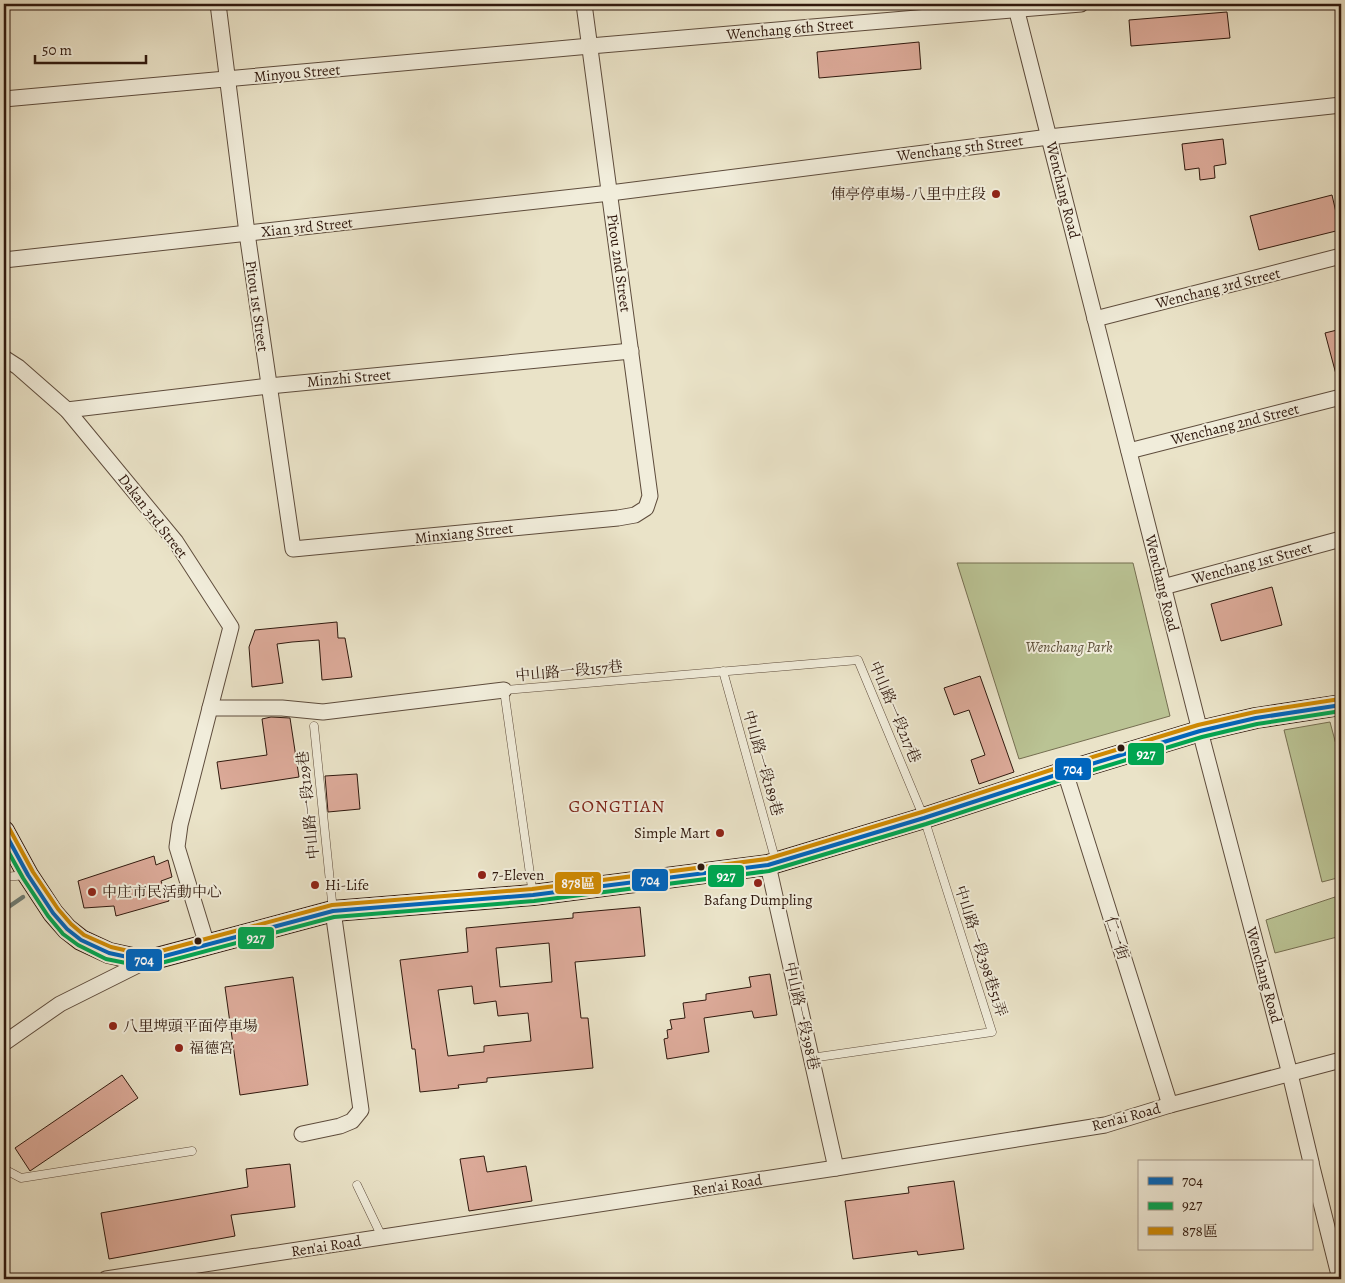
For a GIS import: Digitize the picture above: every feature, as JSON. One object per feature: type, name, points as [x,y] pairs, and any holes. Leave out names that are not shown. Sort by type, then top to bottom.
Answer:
[{"type":"main road","points":[[4,831],[28,875],[52,913],[67,928],[81,940],[109,953],[146,961],[333,911],[533,895],[772,863],[924,818],[1200,731],[1256,718],[1341,705]]},
{"type":"street","name":"Pitou 1st Street","points":[[218,4],[247,233],[293,549]]},
{"type":"street","name":"Pitou 2nd Street","points":[[584,4],[650,496],[646,508],[635,515]]},
{"type":"street","name":"Wenchang 6th Street","points":[[590,46],[1016,7],[1081,4]]},
{"type":"street","name":"Wenchang Road","points":[[1016,7],[1311,1160]]},
{"type":"street","name":"Minyou Street","points":[[4,99],[590,46]]},
{"type":"street","name":"Wenchang 5th Street","points":[[610,194],[1049,137],[1341,105]]},
{"type":"street","name":"Xian 3rd Street","points":[[4,260],[610,194]]},
{"type":"street","name":"Wenchang 3rd Street","points":[[1095,319],[1341,256]]},
{"type":"street","name":"Minzhi Street","points":[[67,410],[269,386],[631,351]]},
{"type":"street","name":"Dakan 3rd Street","points":[[4,358],[18,367],[67,410],[176,542],[231,626],[180,825],[177,847],[207,945]]},
{"type":"street","name":"Wenchang 2nd Street","points":[[1129,451],[1341,397]]},
{"type":"street","name":"Minxiang Street","points":[[293,549],[635,515]]},
{"type":"street","name":"Wenchang 1st Street","points":[[1163,587],[1341,539]]},
{"type":"street","points":[[210,708],[282,708],[323,712],[504,690]]},
{"type":"street","name":"仁一街","points":[[1065,772],[1170,1104]]},
{"type":"street","name":"中山路一段398巷","points":[[772,863],[811,1058],[836,1168]]},
{"type":"street","points":[[302,1134],[340,1126],[352,1121],[361,1110],[333,911]]},
{"type":"street","points":[[4,1043],[60,1004],[146,961]]},
{"type":"street","name":"Ren'ai Road","points":[[106,1279],[836,1168],[1105,1125],[1170,1104],[1341,1060]]},
{"type":"street","name":"Wenchang Road","points":[[1312,1166],[1340,1279]]},
{"type":"lane","name":"中山路一段217巷","points":[[723,671],[858,660],[924,818]]},
{"type":"lane","name":"中山路一段157巷","points":[[533,895],[504,690],[723,671]]},
{"type":"lane","name":"中山路一段189巷","points":[[723,671],[772,863]]},
{"type":"lane","name":"中山路一段129巷","points":[[314,726],[333,911]]},
{"type":"lane","name":"中山路一段398巷51弄","points":[[811,1058],[992,1032],[924,818]]},
{"type":"lane","points":[[4,877],[28,875]]},
{"type":"lane","points":[[4,1169],[21,1178],[192,1151]]},
{"type":"lane","points":[[357,1185],[382,1237]]},
{"type":"green space","name":"Wenchang Park","points":[[957,563],[1133,563],[1170,716],[1019,759]]},
{"type":"green space","points":[[1330,722],[1341,763],[1341,877],[1322,882],[1284,730]]},
{"type":"green space","points":[[1341,895],[1341,936],[1275,953],[1266,920]]},
{"type":"building","points":[[1227,12],[1230,38],[1131,46],[1129,20]]},
{"type":"building","points":[[919,42],[921,69],[819,78],[817,52]]},
{"type":"building","points":[[1223,139],[1226,164],[1214,166],[1215,178],[1200,180],[1199,168],[1185,170],[1182,144]]},
{"type":"building","points":[[1332,195],[1340,230],[1259,250],[1250,216]]},
{"type":"building","points":[[1341,329],[1341,378],[1337,378],[1325,333]]},
{"type":"building","points":[[1272,587],[1282,625],[1221,641],[1211,604]]},
{"type":"building","points":[[337,622],[338,638],[345,638],[352,677],[322,680],[319,640],[292,642],[277,644],[283,683],[252,687],[249,647],[255,630]]},
{"type":"building","points":[[980,676],[1014,772],[979,784],[971,760],[985,755],[969,710],[954,715],[944,688]]},
{"type":"building","points":[[271,717],[290,718],[299,777],[221,789],[217,762],[267,755],[262,719]]},
{"type":"building","points":[[357,774],[360,809],[328,812],[325,776]]},
{"type":"building","points":[[154,856],[156,865],[168,860],[172,877],[161,881],[169,901],[116,916],[114,906],[84,908],[78,881]]},
{"type":"building","points":[[640,907],[645,956],[575,962],[581,1018],[588,1018],[593,1068],[487,1078],[487,1082],[458,1085],[459,1088],[420,1092],[400,960],[468,952],[466,928],[573,918],[573,913]],"holes":[[[549,943],[552,982],[500,987],[496,948]],[[472,986],[474,1004],[496,1001],[498,1016],[528,1013],[531,1041],[484,1046],[484,1052],[448,1056],[438,990]]]},
{"type":"building","points":[[770,974],[777,1015],[754,1018],[752,1011],[704,1018],[709,1052],[667,1059],[664,1039],[668,1038],[667,1030],[672,1029],[670,1020],[685,1018],[683,1003],[706,1000],[706,994],[751,987],[749,977]]},
{"type":"building","points":[[293,977],[308,1085],[240,1095],[225,987]]},
{"type":"building","points":[[122,1075],[138,1098],[30,1171],[15,1148]]},
{"type":"building","points":[[484,1156],[487,1172],[526,1166],[532,1201],[469,1211],[460,1159]]},
{"type":"building","points":[[290,1164],[295,1207],[231,1215],[235,1236],[109,1259],[101,1213],[248,1187],[246,1169]]},
{"type":"building","points":[[954,1181],[964,1249],[918,1255],[917,1251],[853,1259],[845,1201],[909,1193],[908,1187]]},
{"type":"waterway","points":[[4,910],[23,897]]},
{"type":"transit line","name":"878區","points":[[9,828],[33,872],[58,909],[71,924],[84,935],[111,947],[146,955],[332,905],[532,889],[767,859],[1198,725],[1255,712],[1340,699]]},
{"type":"transit line","name":"704","points":[[4,831],[28,875],[53,913],[67,929],[81,940],[109,953],[146,961],[333,911],[533,895],[768,865],[1200,731],[1256,718],[1341,705]]},
{"type":"transit line","name":"927","points":[[4,844],[23,878],[48,916],[63,934],[78,945],[106,959],[146,967],[334,917],[534,901],[769,871],[926,824],[1202,737],[1257,724],[1341,711]]},
{"type":"place","name":"俥亭停車場-八里中庄段","points":[[996,194]]},
{"type":"place","name":"Simple Mart","points":[[720,833]]},
{"type":"place","name":"7-Eleven","points":[[482,875]]},
{"type":"place","name":"Bafang Dumpling","points":[[758,883]]},
{"type":"place","name":"Hi-Life","points":[[315,885]]},
{"type":"place","name":"中庄市民活動中心","points":[[92,892]]},
{"type":"place","name":"八里埤頭平面停車場","points":[[113,1026]]},
{"type":"place","name":"福德宮","points":[[179,1048]]},
{"type":"district","name":"GONGTIAN","points":[[617,806]]}]
